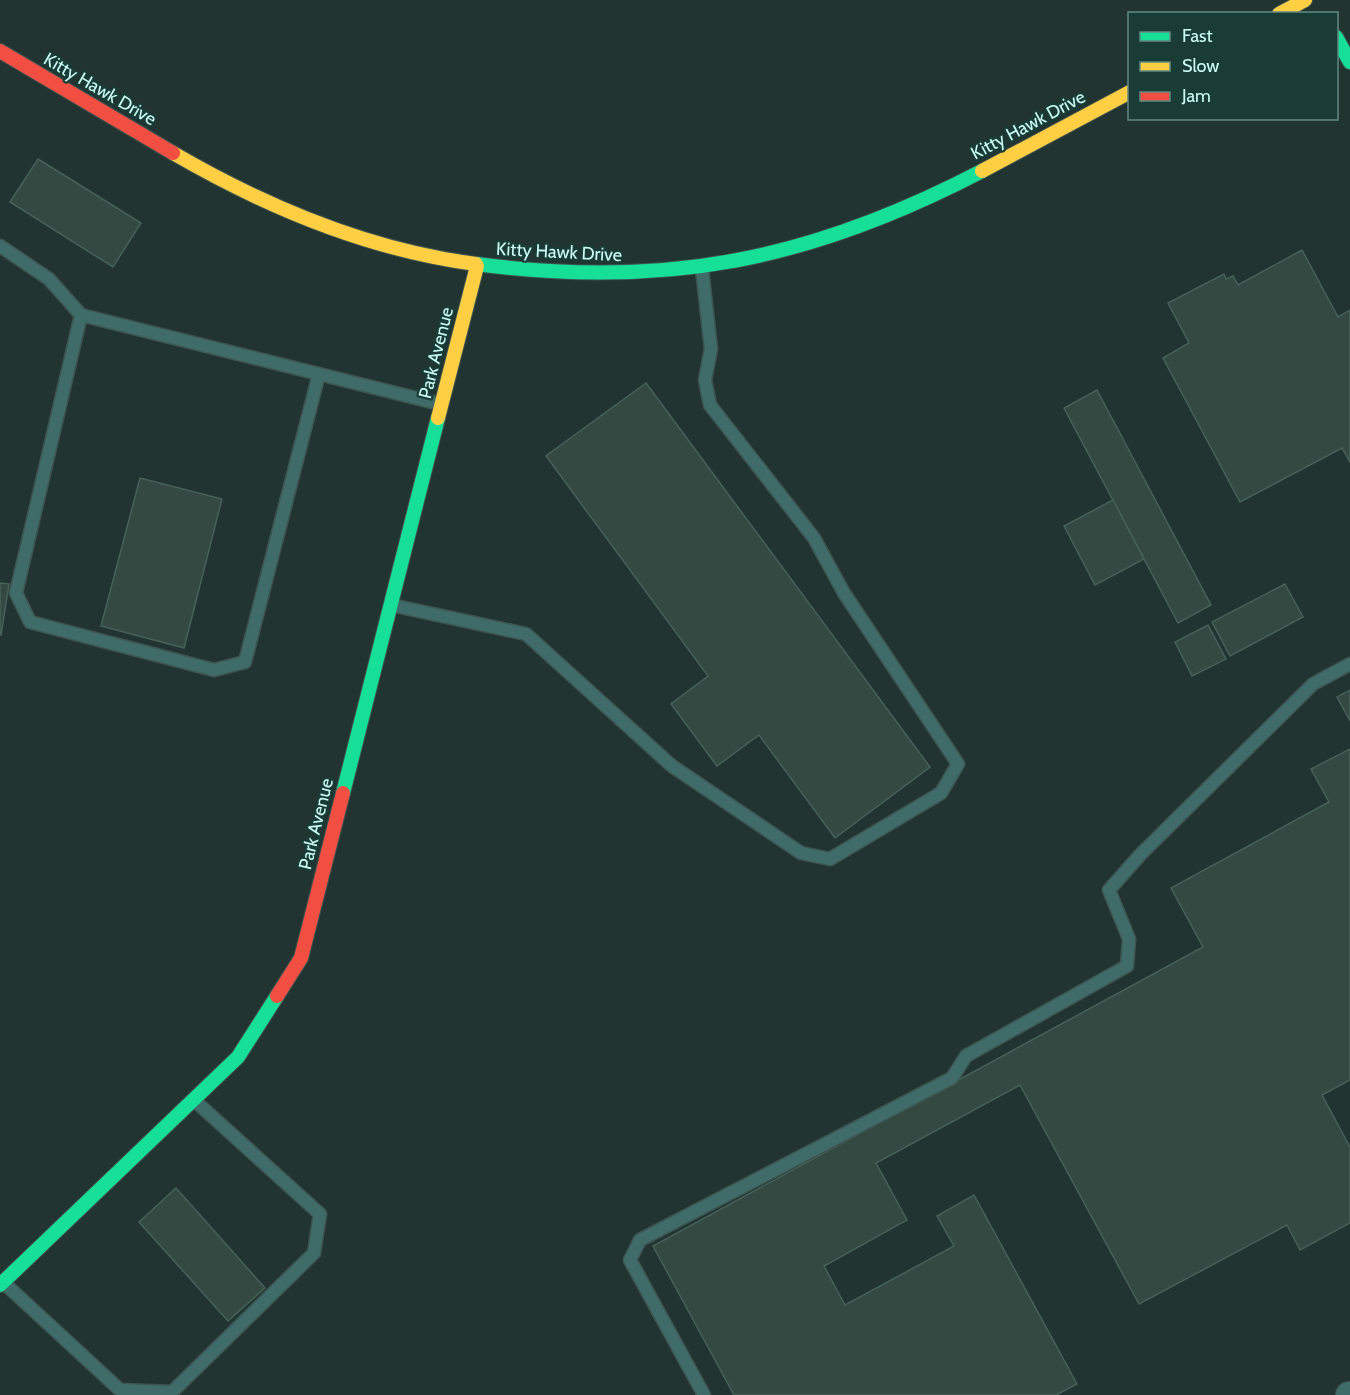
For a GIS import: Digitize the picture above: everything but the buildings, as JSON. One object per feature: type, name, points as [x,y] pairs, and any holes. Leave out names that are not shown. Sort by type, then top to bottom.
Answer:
[{"type":"main road","points":[[1284,12],[1305,0]]},
{"type":"main road","points":[[1338,41],[1350,62]]},
{"type":"main road","name":"Kitty Hawk Drive","points":[[0,51],[252,197],[326,228],[375,244],[477,266],[572,275],[631,274],[701,267],[774,253],[867,225],[911,206],[1128,93]]},
{"type":"main road","name":"Park Avenue","points":[[2,1283],[238,1057],[301,958],[477,266]]},
{"type":"lane","points":[[0,246],[49,279],[81,315],[442,404]]},
{"type":"lane","points":[[390,605],[526,634],[672,766],[801,853],[830,859],[941,793],[958,764],[844,593],[814,538],[710,405],[705,380],[711,349],[701,267]]},
{"type":"lane","points":[[81,315],[16,593],[30,622],[214,670],[245,662],[319,374]]},
{"type":"lane","points":[[704,1395],[630,1260],[640,1240],[952,1078],[966,1056],[1128,966],[1129,939],[1109,890],[1140,855],[1313,684],[1350,664]]},
{"type":"lane","points":[[2,1283],[120,1390],[172,1392],[314,1253],[320,1214],[193,1100]]},
{"type":"traffic: fast","points":[[1338,41],[1350,62]]},
{"type":"traffic: fast","points":[[476,264],[546,271],[612,273],[675,269],[736,260],[797,246],[858,227],[919,202],[982,171]]},
{"type":"traffic: fast","points":[[343,793],[438,418]]},
{"type":"traffic: fast","points":[[0,1285],[238,1057],[277,996]]},
{"type":"traffic: slow","points":[[1283,12],[1305,0]]},
{"type":"traffic: slow","points":[[982,171],[1128,93]]},
{"type":"traffic: slow","points":[[173,153],[244,191],[319,224],[396,248],[476,264]]},
{"type":"traffic: slow","points":[[438,418],[477,266]]},
{"type":"traffic: jam","points":[[0,51],[173,153]]},
{"type":"traffic: jam","points":[[277,996],[301,958],[343,793]]}]
